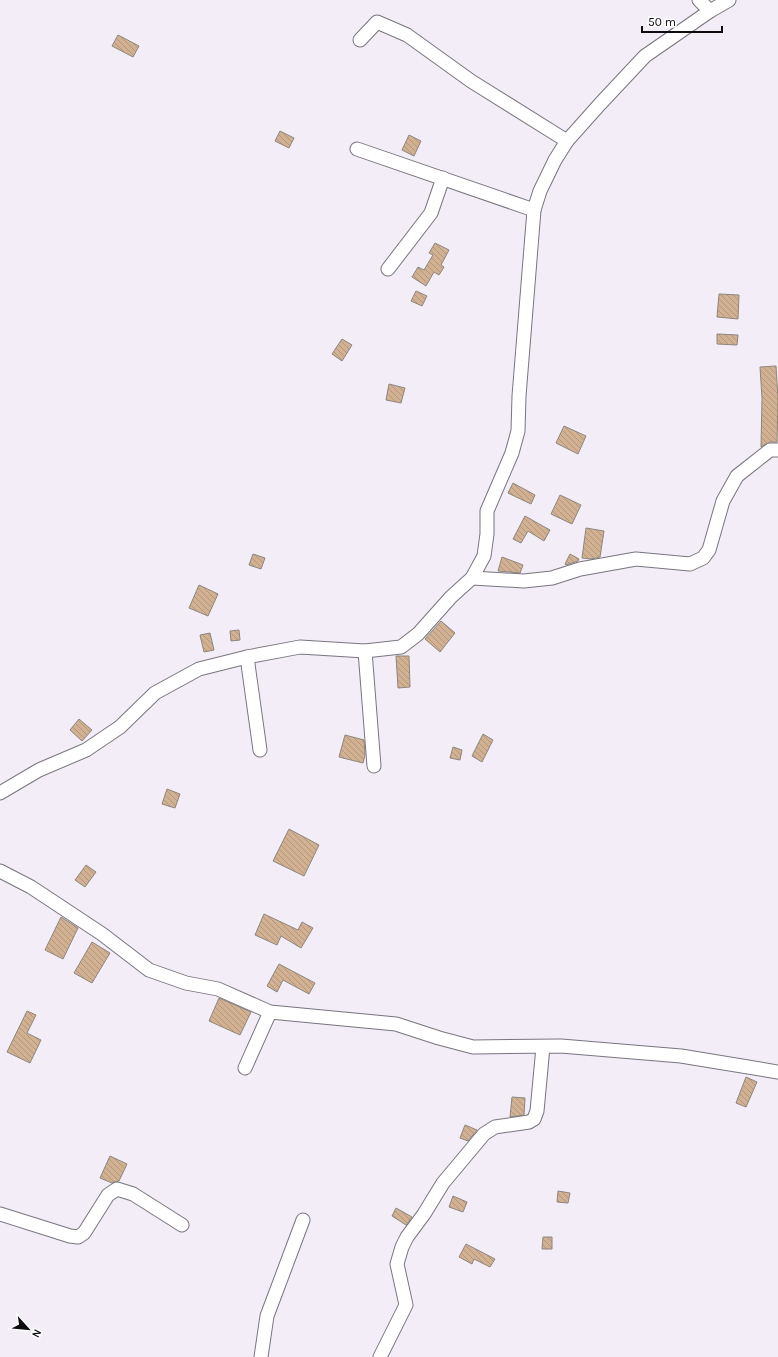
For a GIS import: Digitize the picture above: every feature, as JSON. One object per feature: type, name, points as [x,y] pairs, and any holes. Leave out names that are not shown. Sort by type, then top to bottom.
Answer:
[{"type":"street","points":[[699,0],[710,11]]},
{"type":"street","points":[[0,793],[39,770],[86,750],[120,728],[154,693],[199,669],[247,657],[300,647],[365,651],[401,647],[418,634],[451,597],[472,578],[484,556],[487,534],[487,511],[512,452],[518,431],[519,396],[534,210],[540,191],[555,160],[567,141],[645,56],[728,0]]},
{"type":"street","points":[[360,40],[377,22],[407,35],[471,81],[567,141]]},
{"type":"street","points":[[357,148],[534,210]]},
{"type":"street","points":[[388,269],[431,213],[443,178]]},
{"type":"street","points":[[472,578],[524,581],[552,578],[580,569],[636,559],[690,564],[702,558],[709,550],[724,501],[736,476],[770,450],[778,450]]},
{"type":"street","points":[[365,651],[374,766]]},
{"type":"street","points":[[247,657],[260,750]]},
{"type":"street","points":[[0,871],[31,887],[102,934],[149,970],[186,983],[218,989],[270,1012],[396,1024],[473,1047],[561,1046],[681,1056],[778,1072]]},
{"type":"street","points":[[245,1068],[270,1012]]},
{"type":"street","points":[[380,1357],[406,1305],[397,1264],[402,1247],[407,1237],[424,1214],[443,1183],[484,1134],[495,1128],[529,1122],[534,1119],[537,1111],[543,1046]]},
{"type":"street","points":[[0,1214],[70,1236],[78,1237],[84,1233],[108,1195],[117,1189],[133,1194],[182,1225]]},
{"type":"street","points":[[261,1357],[267,1316],[303,1220]]},
{"type":"building","points":[[118,35],[139,46],[133,57],[112,46]]},
{"type":"building","points":[[280,131],[294,138],[289,148],[275,141]]},
{"type":"building","points":[[409,135],[421,141],[414,156],[402,150]]},
{"type":"building","points":[[435,243],[449,250],[441,265],[444,267],[439,275],[434,272],[426,286],[412,277],[418,267],[424,270],[433,255],[429,253]]},
{"type":"building","points":[[416,291],[427,296],[422,306],[411,301]]},
{"type":"building","points":[[719,294],[739,295],[738,319],[717,317]]},
{"type":"building","points":[[717,334],[738,335],[737,345],[717,344]]},
{"type":"building","points":[[342,339],[352,345],[342,361],[332,354]]},
{"type":"building","points":[[776,366],[778,399],[777,442],[770,442],[761,447],[762,398],[760,367]]},
{"type":"building","points":[[389,384],[405,388],[401,403],[386,400]]},
{"type":"building","points":[[564,426],[586,436],[578,454],[556,443]]},
{"type":"building","points":[[513,483],[535,495],[531,504],[508,493]]},
{"type":"building","points":[[560,495],[581,505],[572,524],[551,514]]},
{"type":"building","points":[[525,516],[550,530],[544,541],[528,531],[521,543],[513,539]]},
{"type":"building","points":[[586,528],[604,531],[600,557],[591,559],[582,558]]},
{"type":"building","points":[[253,554],[265,558],[261,569],[249,565]]},
{"type":"building","points":[[570,554],[579,559],[578,561],[566,565],[565,564]]},
{"type":"building","points":[[502,557],[523,565],[520,573],[498,571]]},
{"type":"building","points":[[199,585],[218,594],[208,616],[189,608]]},
{"type":"building","points":[[441,621],[455,633],[440,652],[425,639]]},
{"type":"building","points":[[239,630],[240,640],[231,641],[230,631]]},
{"type":"building","points":[[210,633],[214,650],[204,652],[200,635]]},
{"type":"building","points":[[396,656],[409,656],[410,687],[398,688]]},
{"type":"building","points":[[79,719],[92,730],[82,741],[70,730]]},
{"type":"building","points":[[483,734],[493,740],[482,762],[472,756]]},
{"type":"building","points":[[345,735],[364,740],[365,755],[363,763],[339,757]]},
{"type":"building","points":[[453,747],[462,750],[460,760],[450,758]]},
{"type":"building","points":[[167,789],[180,794],[175,808],[162,804]]},
{"type":"building","points":[[289,829],[319,845],[304,876],[273,861]]},
{"type":"building","points":[[86,865],[96,872],[85,887],[75,880]]},
{"type":"building","points":[[264,914],[298,930],[302,922],[313,928],[301,948],[281,936],[277,945],[255,935]]},
{"type":"building","points":[[61,917],[78,928],[63,959],[45,950]]},
{"type":"building","points":[[92,942],[110,953],[92,983],[74,973]]},
{"type":"building","points":[[279,964],[315,983],[309,994],[283,980],[277,992],[267,986]]},
{"type":"building","points":[[219,998],[251,1012],[240,1035],[209,1021]]},
{"type":"building","points":[[27,1011],[36,1015],[27,1033],[41,1040],[30,1063],[7,1052]]},
{"type":"building","points":[[746,1077],[757,1082],[746,1107],[736,1103]]},
{"type":"building","points":[[512,1097],[525,1098],[524,1115],[510,1117]]},
{"type":"building","points":[[465,1125],[477,1130],[468,1141],[460,1138]]},
{"type":"building","points":[[110,1156],[127,1164],[119,1181],[112,1183],[100,1178]]},
{"type":"building","points":[[558,1191],[570,1193],[568,1203],[557,1202]]},
{"type":"building","points":[[453,1196],[467,1202],[463,1212],[449,1207]]},
{"type":"building","points":[[396,1208],[412,1217],[406,1225],[392,1216]]},
{"type":"building","points":[[543,1237],[552,1237],[552,1249],[542,1249]]},
{"type":"building","points":[[466,1244],[495,1259],[490,1267],[474,1259],[472,1264],[459,1257]]}]
